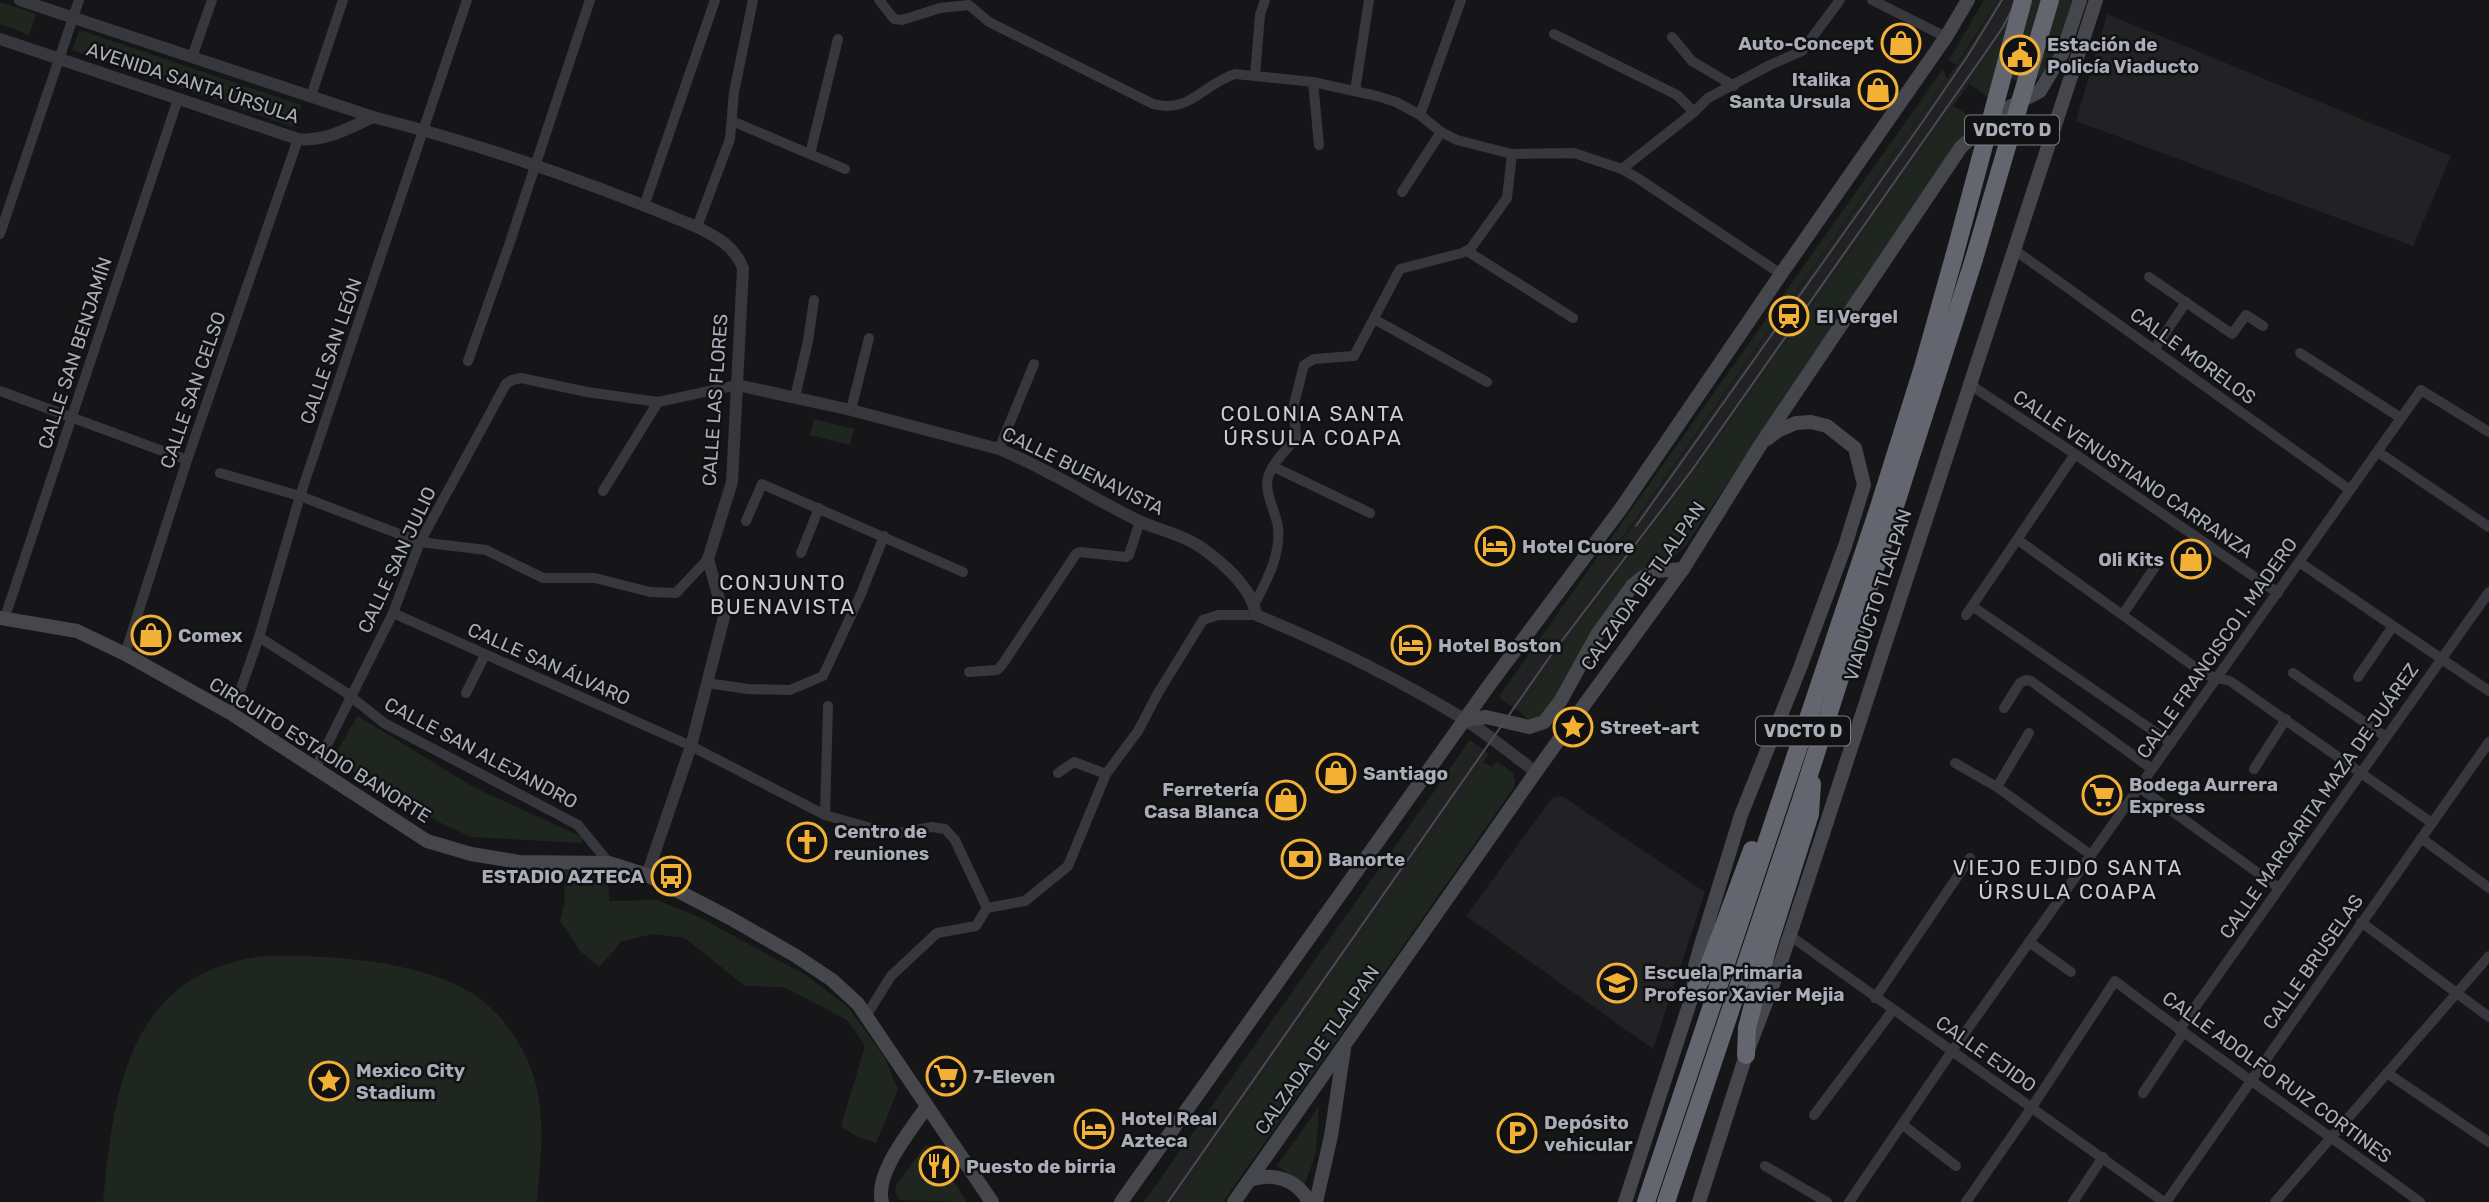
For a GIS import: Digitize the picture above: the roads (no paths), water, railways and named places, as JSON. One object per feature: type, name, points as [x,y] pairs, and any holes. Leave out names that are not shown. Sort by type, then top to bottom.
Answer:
[{"type":"highway","name":"VIADUCTO TLALPAN","points":[[1646,1202],[1923,367],[2023,0]]},
{"type":"highway","name":"VIADUCTO TLALPAN","points":[[1666,1202],[1810,772],[1974,259],[2050,0]]},
{"type":"highway","points":[[1746,1055],[1747,1028],[1810,814],[1813,795],[1810,772]]},
{"type":"highway","points":[[1693,993],[1709,966],[1749,855],[1773,819]]},
{"type":"main road","points":[[1121,1202],[1464,720],[1622,507],[1946,37],[1968,0]]},
{"type":"main road","name":"CALZADA DE TLALPAN","points":[[1234,1202],[1536,772],[1683,569],[1760,444],[1961,147],[2004,110],[2040,91],[2062,54],[2080,0]]},
{"type":"main road","name":"VIADUCTO TLALPAN","points":[[1699,1202],[1969,384],[2016,251],[2096,0]]},
{"type":"main road","points":[[1625,1202],[1693,993],[1695,966],[1741,815],[1823,607],[1864,485],[1855,448],[1827,426],[1811,422],[1796,423],[1779,429],[1760,444]]},
{"type":"main road","points":[[1464,720],[1489,718],[1529,727],[1544,722],[1561,700],[1598,633],[1632,586],[1656,571],[1683,569]]},
{"type":"main road","name":"CIRCUITO ESTADIO BANORTE","points":[[2,618],[77,631],[125,654],[232,714],[427,841],[471,854],[520,862],[609,863],[647,875],[730,918],[814,968],[849,995],[992,1202]]},
{"type":"main road","points":[[1316,1202],[1331,1136],[1345,1045]]},
{"type":"main road","points":[[882,1202],[881,1182],[897,1151],[927,1106]]},
{"type":"main road","points":[[1250,1180],[1266,1176],[1284,1179],[1298,1187],[1309,1202]]},
{"type":"street","name":"AVENIDA SANTA ÚRSULA","points":[[20,0],[373,117],[536,165],[697,227]]},
{"type":"street","points":[[0,234],[79,0]]},
{"type":"street","points":[[192,57],[212,0]]},
{"type":"street","points":[[312,96],[343,0]]},
{"type":"street","name":"CALLE SAN LEÓN","points":[[232,714],[259,637],[300,496],[467,0]]},
{"type":"street","points":[[468,361],[590,0]]},
{"type":"street","points":[[644,206],[715,0]]},
{"type":"street","points":[[697,227],[730,139],[734,92],[753,0]]},
{"type":"street","points":[[879,0],[894,19],[902,20],[970,2],[989,22],[1153,104],[1174,107],[1187,103],[1225,77],[1235,74],[1255,75],[1313,82],[1396,102],[1457,140],[1512,154],[1574,153],[1622,169],[1781,274]]},
{"type":"street","points":[[1255,75],[1265,0]]},
{"type":"street","points":[[1355,91],[1369,0]]},
{"type":"street","points":[[1420,115],[1461,0]]},
{"type":"street","points":[[1622,169],[1708,98],[1802,51],[1840,0]]},
{"type":"street","points":[[1872,0],[1946,37]]},
{"type":"street","points":[[1554,34],[1677,95],[1694,112]]},
{"type":"street","points":[[1672,37],[1692,61],[1734,86]]},
{"type":"street","points":[[810,154],[838,38]]},
{"type":"street","name":"AVENIDA SANTA ÚRSULA","points":[[0,39],[298,139],[311,140],[328,136],[373,117]]},
{"type":"street","points":[[1313,82],[1319,145]]},
{"type":"street","name":"CALLE SAN BENJAMÍN","points":[[2,618],[178,99]]},
{"type":"street","points":[[733,121],[845,169]]},
{"type":"street","points":[[1402,192],[1441,132]]},
{"type":"street","name":"CALLE SAN CELSO","points":[[125,654],[187,460],[298,139]]},
{"type":"street","points":[[1255,610],[1276,552],[1278,528],[1267,481],[1296,438],[1293,404],[1304,365],[1314,359],[1354,356],[1401,269],[1467,251],[1507,198],[1512,154]]},
{"type":"street","name":"CALLE LAS FLORES","points":[[697,227],[729,246],[738,256],[743,268],[732,482],[708,559]]},
{"type":"street","points":[[1467,251],[1573,317]]},
{"type":"street","name":"CALLE MORELOS","points":[[2016,251],[2350,490]]},
{"type":"street","points":[[2149,277],[2232,334],[2246,315],[2263,326]]},
{"type":"street","points":[[795,397],[814,300]]},
{"type":"street","points":[[2154,350],[2186,302]]},
{"type":"street","points":[[1374,319],[1488,382]]},
{"type":"street","points":[[851,410],[869,338]]},
{"type":"street","points":[[2300,353],[2401,418]]},
{"type":"street","points":[[999,449],[1034,364]]},
{"type":"street","name":"CALLE SAN JULIO","points":[[316,767],[393,613],[420,542],[506,384],[521,378],[587,392],[658,402]]},
{"type":"street","name":"CALLE VENUSTIANO CARRANZA","points":[[1969,384],[2277,593]]},
{"type":"street","points":[[603,491],[658,402],[737,385]]},
{"type":"street","name":"CALLE BUENAVISTA","points":[[737,385],[851,410],[999,449],[1023,458],[1140,521],[1195,543],[1213,556],[1240,583],[1255,610]]},
{"type":"street","name":"CALLE FRANCISCO I. MADERO","points":[[1849,1202],[1951,1051],[2421,390],[2489,432]]},
{"type":"street","points":[[0,391],[187,460]]},
{"type":"street","points":[[2378,452],[2489,527]]},
{"type":"street","points":[[2075,454],[1969,610],[2171,743]]},
{"type":"street","points":[[1274,467],[1370,513]]},
{"type":"street","points":[[220,473],[300,496],[420,542],[486,550],[543,578],[595,578],[650,592],[676,593],[708,559]]},
{"type":"street","points":[[746,521],[762,484],[963,572]]},
{"type":"street","points":[[801,553],[819,508]]},
{"type":"street","points":[[970,672],[997,670],[1002,665],[1076,554],[1080,552],[1116,557],[1129,555],[1140,521]]},
{"type":"street","points":[[707,683],[748,689],[790,690],[823,676],[884,536]]},
{"type":"street","points":[[2018,540],[2206,675],[2230,681],[2432,823]]},
{"type":"street","points":[[647,875],[691,746],[723,617],[708,559]]},
{"type":"street","points":[[2300,562],[2489,691]]},
{"type":"street","points":[[2123,614],[2155,567]]},
{"type":"street","name":"CALLE MARGARITA MAZA DE JUÁREZ","points":[[2143,1093],[2181,1031],[2279,888],[2489,593]]},
{"type":"street","points":[[866,1016],[891,976],[937,933],[976,926],[987,908],[1025,901],[1069,866],[1106,774],[1138,731],[1203,620],[1255,610],[1335,649],[1464,720],[1536,772]]},
{"type":"street","name":"CALLE SAN ÁLVARO","points":[[393,613],[691,746],[825,815],[892,834],[932,827],[945,829],[955,841],[987,908]]},
{"type":"street","points":[[2358,677],[2393,626]]},
{"type":"street","name":"CALLE SAN ALEJANDRO","points":[[259,637],[352,698],[384,723],[578,825],[609,863]]},
{"type":"street","points":[[466,693],[485,655]]},
{"type":"street","points":[[2293,673],[2386,737]]},
{"type":"street","points":[[2004,708],[2020,683],[2031,681],[2152,769]]},
{"type":"street","points":[[825,815],[828,706]]},
{"type":"street","points":[[2254,769],[2286,719]]},
{"type":"street","points":[[1997,787],[2029,733]]},
{"type":"street","name":"CALLE BRUSELAS","points":[[2165,1202],[2489,742]]},
{"type":"street","points":[[1058,773],[1074,762],[1106,774]]},
{"type":"street","points":[[1955,764],[1997,787],[2091,855]]},
{"type":"street","points":[[2140,788],[2279,888]]},
{"type":"street","points":[[2421,838],[2489,888]]},
{"type":"street","points":[[1875,998],[1970,859]]},
{"type":"street","points":[[2361,922],[2489,1017]]},
{"type":"street","name":"CALLE EJIDO","points":[[1789,935],[2165,1202]]},
{"type":"street","points":[[2029,942],[2071,972]]},
{"type":"street","points":[[2275,1202],[2489,956]]},
{"type":"street","name":"CALLE ADOLFO RUIZ CORTINES","points":[[2032,1107],[2115,981],[2420,1202]]},
{"type":"street","points":[[1814,1115],[1893,1010]]},
{"type":"street","points":[[2387,1073],[2489,1142]]},
{"type":"street","points":[[1966,1202],[2032,1107]]},
{"type":"street","points":[[1903,1125],[1956,1166]]},
{"type":"street","points":[[2073,1202],[2104,1157]]},
{"type":"street","points":[[1765,1166],[1827,1202]]},
{"type":"tram line","points":[[1636,526],[1919,127],[2002,0]]},
{"type":"tram line","points":[[1168,1202],[1551,655],[1692,470],[1983,56],[2017,0]]},
{"type":"place","name":"Auto-Concept","points":[[1901,43]]},
{"type":"place","name":"Estación de Policía Viaducto","points":[[2020,55]]},
{"type":"place","name":"Italika Santa Ursula","points":[[1878,90]]},
{"type":"place","name":"El Vergel","points":[[1789,316]]},
{"type":"place","name":"Hotel Cuore","points":[[1495,546]]},
{"type":"place","name":"Oli Kits","points":[[2191,559]]},
{"type":"place","name":"Comex","points":[[151,635]]},
{"type":"place","name":"Hotel Boston","points":[[1411,645]]},
{"type":"place","name":"Street-art","points":[[1573,727]]},
{"type":"place","name":"Santiago","points":[[1336,773]]},
{"type":"place","name":"Bodega Aurrera Express","points":[[2102,795]]},
{"type":"place","name":"Ferretería Casa Blanca","points":[[1286,800]]},
{"type":"place","name":"Centro de reuniones","points":[[807,842]]},
{"type":"place","name":"Banorte","points":[[1301,859]]},
{"type":"place","name":"ESTADIO AZTECA","points":[[671,876]]},
{"type":"place","name":"Escuela Primaria Profesor Xavier Mejia","points":[[1617,983]]},
{"type":"place","name":"7-Eleven","points":[[946,1076]]},
{"type":"place","name":"Mexico City Stadium","points":[[329,1081]]},
{"type":"place","name":"Hotel Real Azteca","points":[[1094,1129]]},
{"type":"place","name":"Depósito vehicular","points":[[1517,1133]]},
{"type":"place","name":"Puesto de birria","points":[[939,1166]]},
{"type":"district","name":"COLONIA SANTA ÚRSULA COAPA","points":[[1313,425]]},
{"type":"district","name":"CONJUNTO BUENAVISTA","points":[[783,594]]},
{"type":"district","name":"VIEJO EJIDO SANTA ÚRSULA COAPA","points":[[2068,879]]}]
